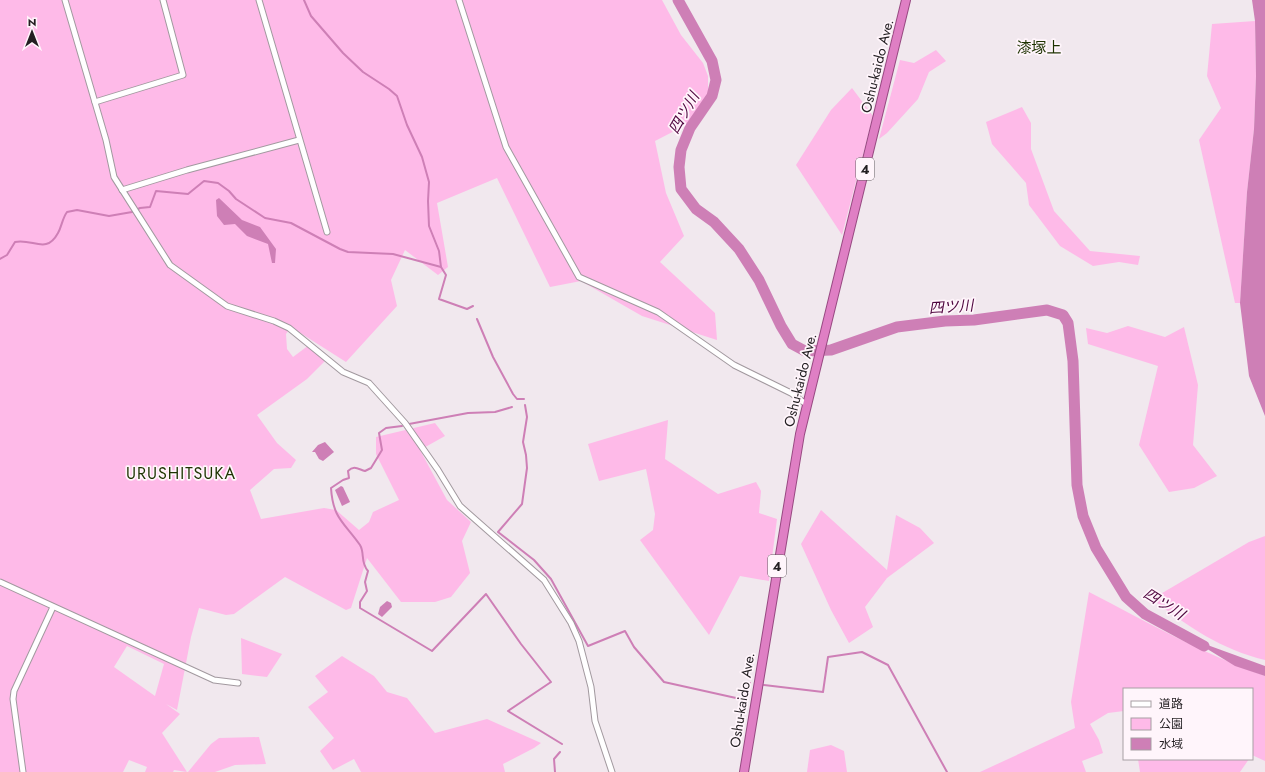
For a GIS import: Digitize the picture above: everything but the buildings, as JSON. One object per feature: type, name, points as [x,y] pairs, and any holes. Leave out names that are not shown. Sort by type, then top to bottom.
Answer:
[{"type":"highway","name":"Oshu-kaido Ave.","points":[[744,772],[792,476],[806,404],[818,361],[906,0]]},
{"type":"street","points":[[65,0],[114,177],[170,265],[227,306],[274,320],[289,328],[343,372],[369,383],[405,423],[438,470],[460,506],[544,580],[571,623],[579,641],[591,687],[595,721],[612,772]]},
{"type":"street","points":[[94,102],[183,75],[163,0]]},
{"type":"street","points":[[259,0],[327,232]]},
{"type":"street","points":[[459,0],[506,147],[579,277],[658,312],[734,365],[791,393],[806,404]]},
{"type":"street","points":[[122,190],[187,170],[299,140]]},
{"type":"street","points":[[0,582],[214,680],[238,683]]},
{"type":"street","points":[[23,772],[13,699],[14,691],[53,607]]},
{"type":"green space","points":[[0,0],[662,0],[681,35],[703,63],[708,76],[708,94],[686,125],[655,141],[666,193],[684,236],[660,262],[715,313],[717,340],[642,316],[581,281],[550,287],[497,178],[437,203],[448,267],[438,275],[405,250],[391,280],[397,306],[346,362],[291,327],[286,334],[287,349],[293,357],[309,345],[326,360],[307,379],[257,415],[277,443],[296,460],[291,468],[274,469],[250,490],[261,519],[324,508],[336,510],[359,530],[369,522],[373,512],[399,500],[376,454],[376,437],[435,423],[445,436],[420,450],[447,500],[471,522],[462,541],[470,573],[451,597],[435,602],[401,602],[367,558],[351,608],[346,610],[285,577],[234,614],[226,615],[199,608],[191,637],[177,710],[166,704],[180,714],[162,733],[187,772],[174,770],[173,772],[145,772],[147,767],[129,760],[123,772],[0,772]],"holes":[[[127,646],[164,664],[155,696],[114,667]]]},
{"type":"green space","points":[[1255,21],[1256,76],[1254,129],[1247,192],[1240,303],[1235,303],[1199,140],[1221,108],[1207,76],[1212,24]]},
{"type":"green space","points":[[936,50],[946,61],[929,72],[918,99],[887,133],[879,139],[900,60],[914,63]]},
{"type":"green space","points":[[852,88],[873,116],[842,235],[796,165],[831,110]]},
{"type":"green space","points":[[1022,107],[1031,123],[1031,149],[1054,211],[1090,251],[1140,256],[1138,265],[1119,262],[1093,266],[1060,246],[1029,205],[1026,183],[992,144],[986,122]]},
{"type":"green space","points":[[1128,326],[1165,337],[1184,327],[1198,385],[1193,445],[1217,476],[1194,488],[1169,492],[1139,445],[1158,366],[1088,344],[1086,328],[1107,333]]},
{"type":"green space","points":[[668,420],[665,459],[718,494],[756,482],[761,491],[759,513],[777,519],[769,581],[740,576],[709,635],[640,540],[653,530],[655,514],[646,469],[599,481],[588,444]]},
{"type":"green space","points":[[821,510],[887,570],[896,515],[920,528],[934,543],[887,578],[865,607],[873,627],[849,643],[831,610],[801,544]]},
{"type":"green space","points":[[1265,536],[1265,660],[1234,650],[1206,636],[1178,619],[1152,599],[1249,542]]},
{"type":"green space","points":[[1089,592],[1197,648],[1265,676],[1265,761],[1253,755],[1253,688],[1123,688],[1123,711],[1108,713],[1090,724],[1099,740],[1103,753],[1082,761],[1086,772],[980,772],[1075,728],[1071,702]]},
{"type":"green space","points":[[241,638],[282,654],[267,677],[242,674]]},
{"type":"green space","points":[[342,656],[374,676],[387,692],[407,698],[435,733],[487,719],[541,743],[503,764],[505,772],[361,772],[354,759],[333,770],[320,751],[334,738],[308,707],[328,692],[315,676]]},
{"type":"green space","points":[[259,737],[266,764],[235,765],[215,772],[188,772],[211,744],[219,738]]},
{"type":"green space","points":[[831,745],[844,751],[847,772],[807,772],[810,750]]},
{"type":"green space","points":[[1138,760],[1248,760],[1240,772],[1140,772]]},
{"type":"water","points":[[1252,0],[1265,0],[1265,416],[1249,376],[1240,303],[1247,192],[1254,129],[1256,76],[1255,21]]},
{"type":"water","points":[[219,198],[242,220],[260,227],[276,249],[275,263],[272,263],[268,244],[247,236],[235,224],[224,225],[217,216],[216,200]]},
{"type":"water","points":[[325,442],[334,452],[323,461],[319,459],[315,452],[312,452],[318,445]]},
{"type":"water","points":[[341,486],[343,487],[350,502],[342,506],[335,490]]},
{"type":"water","points":[[387,601],[391,603],[392,607],[382,617],[378,614],[380,607]]},
{"type":"water","points":[[1191,639],[1265,666],[1265,676],[1235,666]]},
{"type":"waterway","points":[[304,0],[311,16],[343,53],[363,72],[397,96],[407,125],[422,157],[429,182],[429,226],[439,251],[441,267]]},
{"type":"waterway","name":"四ツ川","points":[[678,0],[712,61],[716,80],[712,96],[690,128],[681,150],[679,167],[681,189],[696,209],[714,222],[739,249],[759,280],[781,326],[792,344],[805,351],[831,350],[897,327],[945,321],[974,320],[1047,310],[1063,315],[1068,323],[1073,361],[1077,485],[1083,516],[1096,548],[1126,597],[1145,614],[1204,646]]},
{"type":"waterway","points":[[0,259],[7,255],[15,242],[22,241],[39,244],[49,243],[58,233],[67,212],[77,210],[109,216],[132,212],[140,208],[150,207],[156,191],[188,194],[204,181],[218,183],[229,191],[236,199],[265,218],[291,223],[348,252],[393,254],[441,267],[446,275],[439,299],[467,309],[473,306]]},
{"type":"waterway","points":[[477,319],[493,357],[513,394],[517,399],[524,399]]},
{"type":"waterway","points":[[525,405],[527,417],[523,442],[527,468],[522,504],[498,532],[534,560],[551,579],[588,646],[625,631],[634,647],[664,682],[745,700],[750,683]]},
{"type":"waterway","points":[[409,424],[468,413],[495,412],[512,407]]},
{"type":"waterway","points":[[402,426],[386,428],[379,433],[382,450],[371,468],[365,471],[352,468],[348,471],[349,478],[331,488],[334,507],[337,514],[360,545],[363,561],[368,571],[365,582],[367,591],[360,602],[360,608],[432,651],[486,594],[521,644],[551,682],[508,711],[562,744]]},
{"type":"waterway","points":[[764,685],[823,692],[828,657],[862,652],[888,665],[947,772]]},
{"type":"waterway","points":[[555,772],[554,759],[560,752]]},
{"type":"district","name":"漆塚上","points":[[1039,48]]},
{"type":"district","name":"URUSHITSUKA","points":[[181,473]]}]
